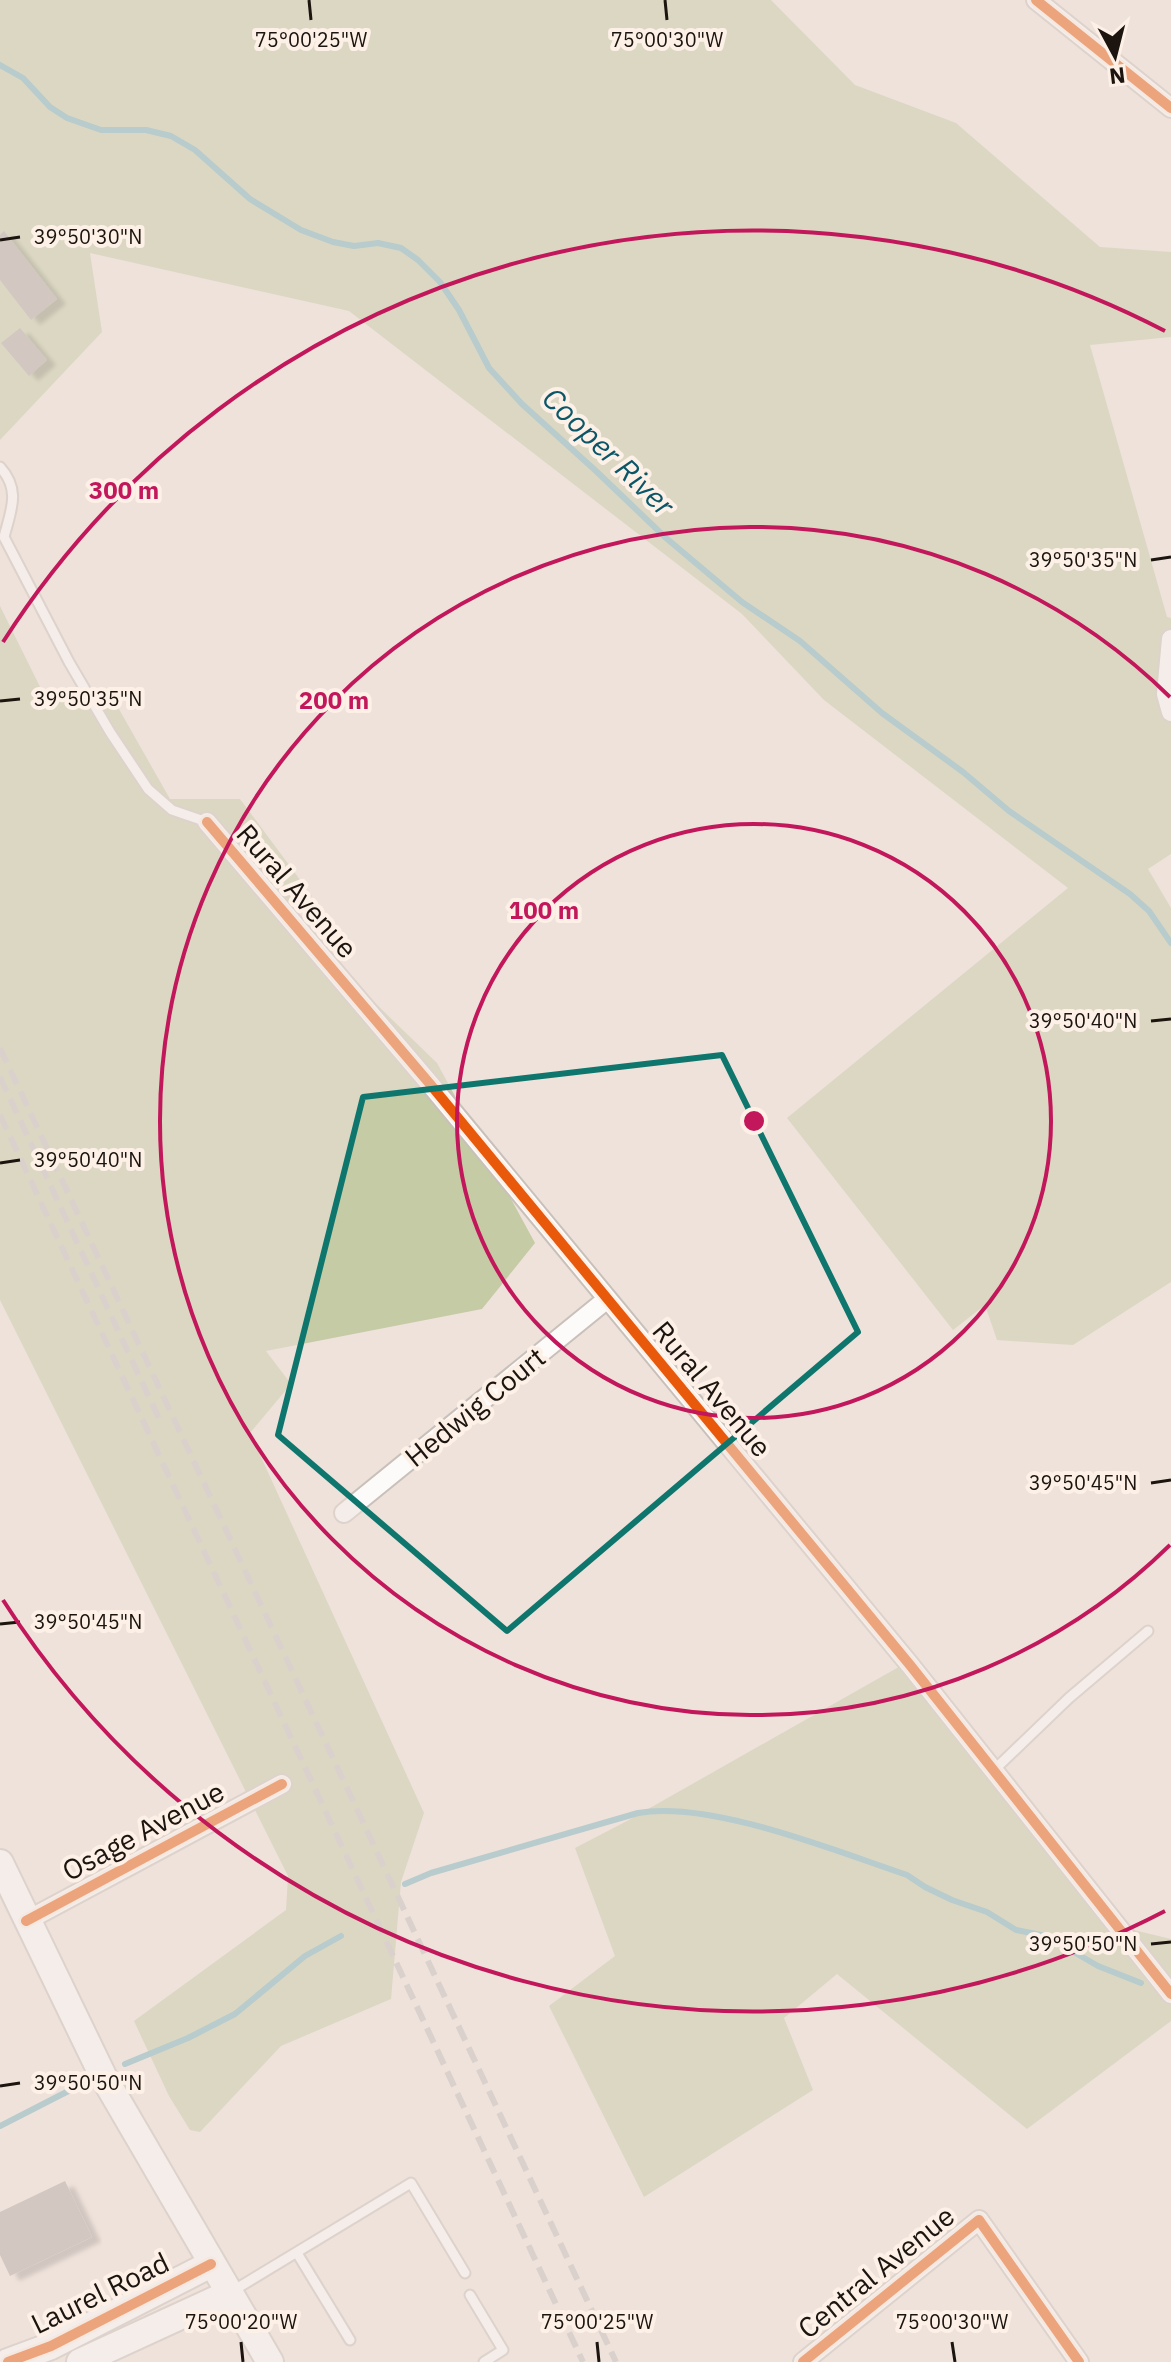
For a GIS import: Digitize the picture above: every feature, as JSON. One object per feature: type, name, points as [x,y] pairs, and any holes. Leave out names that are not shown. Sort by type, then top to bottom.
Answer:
[{"type":"main road","points":[[0,1863],[103,2076],[270,2362]]},
{"type":"main road","name":"Laurel Road","points":[[8,2362],[51,2346],[211,2264]]},
{"type":"main road","name":"Laurel Road","points":[[82,2362],[228,2294]]},
{"type":"street","points":[[1045,3],[1171,108]]},
{"type":"street","points":[[1171,639],[1166,694],[1171,712]]},
{"type":"street","name":"Rural Avenue","points":[[207,822],[430,1084],[910,1665],[1171,1994]]},
{"type":"street","name":"Hedwig Court","points":[[344,1513],[606,1300]]},
{"type":"street","name":"Osage Avenue","points":[[26,1921],[282,1784]]},
{"type":"street","name":"Central Avenue","points":[[803,2362],[979,2220],[1079,2362]]},
{"type":"lane","points":[[0,467],[10,478],[14,497],[4,537],[69,662],[148,789],[172,810],[207,822]]},
{"type":"lane","points":[[993,1771],[1069,1698],[1148,1631]]},
{"type":"lane","points":[[228,2294],[411,2183],[465,2273]]},
{"type":"lane","points":[[297,2253],[350,2340]]},
{"type":"lane","points":[[470,2295],[503,2350],[484,2362]]},
{"type":"highlighted area","points":[[722,1055],[858,1332],[507,1631],[278,1435],[363,1097]]},
{"type":"green space","points":[[0,0],[771,0],[855,85],[956,123],[1100,247],[1171,252],[1171,337],[1090,345],[1167,617],[1171,618],[1171,854],[1148,869],[1171,908],[1171,1282],[1073,1345],[997,1340],[985,1305],[953,1330],[787,1118],[1068,888],[824,700],[742,614],[349,311],[90,253],[102,332],[0,440]]},
{"type":"green space","points":[[0,606],[45,697],[107,688],[170,799],[240,799],[312,896],[288,914],[437,1063],[535,1243],[482,1309],[266,1351],[291,1384],[250,1433],[424,1813],[401,1882],[391,1999],[281,2046],[200,2132],[190,2130],[169,2096],[134,2021],[286,1910],[288,1876],[0,1300]]},
{"type":"green space","points":[[904,1664],[1113,1925],[1171,1939],[1171,2021],[1027,2129],[837,1974],[784,2018],[813,2090],[644,2197],[549,2006],[615,1956],[575,1848]]},
{"type":"building","points":[[4,231],[57,299],[31,320],[0,280],[0,235]]},
{"type":"building","points":[[20,328],[47,360],[29,376],[1,343]]},
{"type":"building","points":[[65,2181],[92,2237],[10,2276],[0,2255],[0,2212]]},
{"type":"waterway","name":"Cooper River","points":[[0,65],[23,78],[50,107],[67,118],[101,130],[146,130],[171,136],[195,150],[250,199],[301,230],[354,246],[378,243],[401,248],[418,260],[440,282],[459,310],[489,368],[522,404],[666,538],[742,602],[800,641],[882,713],[963,772],[1009,811],[1130,894],[1149,911],[1171,943]]},
{"type":"waterway","points":[[405,1884],[431,1873],[638,1813],[667,1811],[700,1814],[773,1830],[907,1875],[952,1900],[987,1912],[1016,1930],[1046,1936],[1098,1966],[1141,1983]]},
{"type":"waterway","points":[[125,2064],[188,2038],[235,2014],[305,1956],[341,1936]]},
{"type":"waterway","points":[[0,2126],[86,2082]]},
{"type":"railway","points":[[0,1048],[616,2362]]},
{"type":"railway","points":[[0,1077],[162,1425]]},
{"type":"railway","points":[[0,1115],[583,2362]]},
{"type":"cycle path","points":[[1036,0],[1171,108]]},
{"type":"cycle path","points":[[207,822],[430,1084],[910,1665],[1171,1994]]},
{"type":"cycle path","points":[[26,1921],[282,1784]]},
{"type":"cycle path","points":[[803,2362],[979,2220],[1079,2362]]},
{"type":"cycle path","points":[[8,2362],[51,2346],[211,2264]]}]
